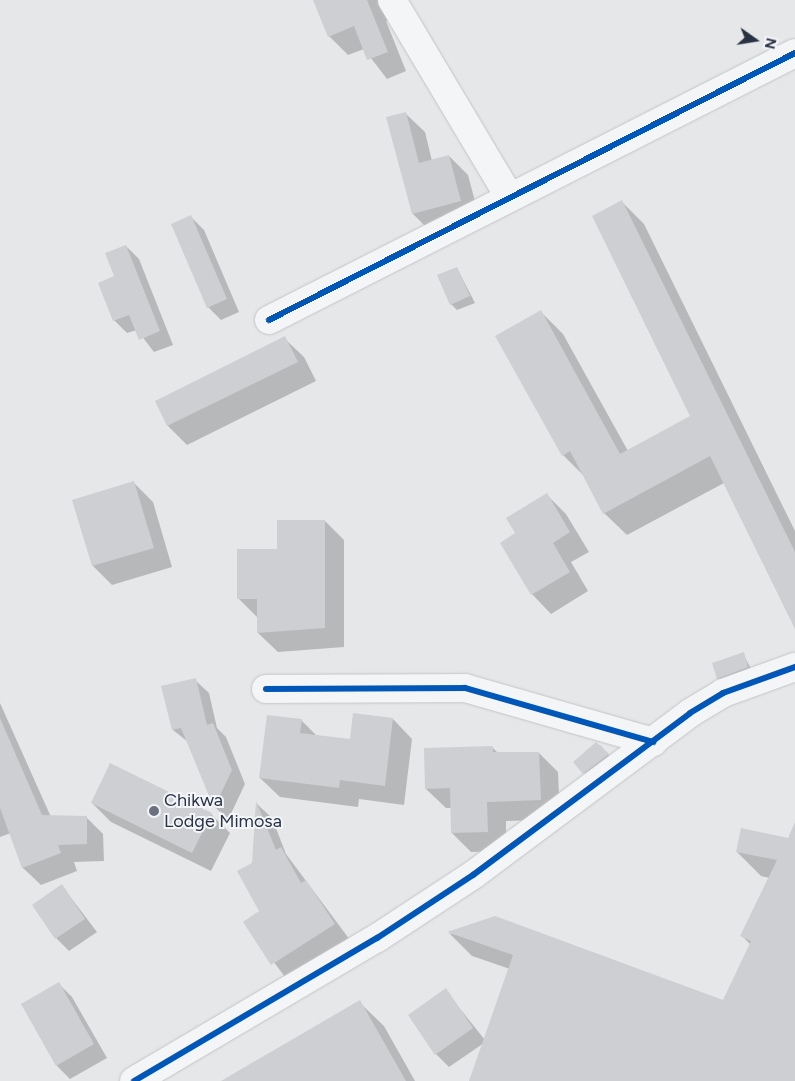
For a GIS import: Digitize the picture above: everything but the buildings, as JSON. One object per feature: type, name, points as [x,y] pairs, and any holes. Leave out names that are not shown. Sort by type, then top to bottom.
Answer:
[{"type":"street","points":[[392,0],[509,196]]},
{"type":"street","points":[[268,320],[509,196],[657,126],[795,53]]},
{"type":"street","points":[[134,1081],[377,938],[473,875],[653,742],[723,693],[795,667]]},
{"type":"street","points":[[266,689],[465,688],[653,742]]},
{"type":"cycle path","points":[[269,320],[795,53]]},
{"type":"cycle path","points":[[134,1081],[377,938],[473,875],[690,713],[723,693],[795,667]]},
{"type":"cycle path","points":[[266,689],[465,688],[653,742]]},
{"type":"place","name":"Chikwa Lodge Mimosa","points":[[154,811]]}]
